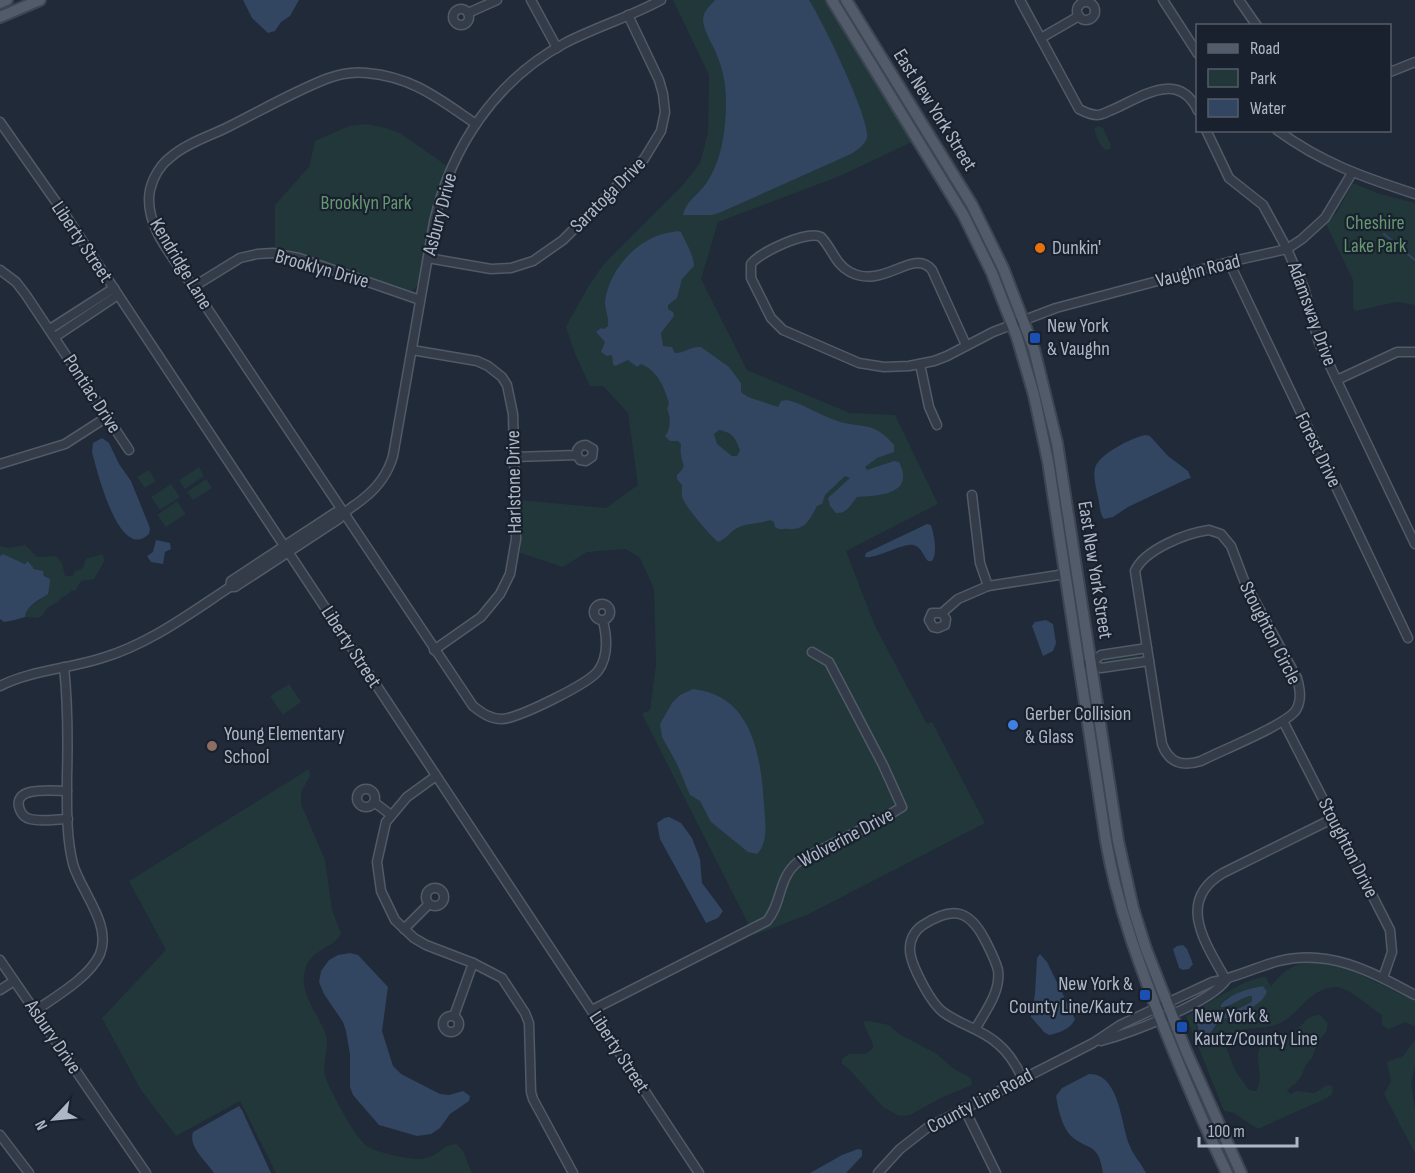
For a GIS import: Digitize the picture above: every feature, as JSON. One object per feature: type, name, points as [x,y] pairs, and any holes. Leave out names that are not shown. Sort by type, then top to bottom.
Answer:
[{"type":"main road","points":[[0,3],[8,0]]},
{"type":"main road","points":[[0,17],[40,0]]},
{"type":"main road","name":"East New York Street","points":[[832,0],[963,214],[992,273],[1012,325],[1042,428],[1111,868],[1128,934],[1158,1013],[1227,1173]]},
{"type":"main road","name":"East New York Street","points":[[846,0],[972,205],[1003,267],[1024,320],[1044,386],[1057,443],[1123,864],[1139,929],[1206,1099],[1241,1173]]},
{"type":"street","points":[[468,13],[497,0]]},
{"type":"street","points":[[531,0],[557,48]]},
{"type":"street","name":"Asbury Drive","points":[[0,686],[27,675],[103,658],[144,641],[289,553],[339,519],[343,513],[374,489],[391,463],[428,258],[442,193],[454,161],[492,101],[509,84],[557,48],[661,0]]},
{"type":"street","points":[[1020,0],[1079,109],[1091,114],[1102,114],[1157,89],[1170,88],[1187,96],[1196,110]]},
{"type":"street","points":[[1163,0],[1196,52]]},
{"type":"street","points":[[1239,0],[1256,24]]},
{"type":"street","name":"Saratoga Drive","points":[[428,258],[491,269],[511,268],[533,261],[563,240],[644,159],[661,131],[664,112],[663,94],[659,80],[628,15]]},
{"type":"street","points":[[1041,38],[1079,16]]},
{"type":"street","points":[[1391,71],[1415,62]]},
{"type":"street","name":"Kendridge Lane","points":[[476,124],[409,81],[358,72],[327,79],[182,150],[164,163],[156,175],[150,192],[150,211],[156,231],[473,706],[490,717],[507,718],[583,683],[593,676],[602,664],[606,636],[603,621]]},
{"type":"street","name":"Liberty Street","points":[[0,122],[116,292],[699,1173]]},
{"type":"street","name":"Adamsway Drive","points":[[1207,132],[1229,178],[1263,205],[1287,249],[1304,288],[1316,335],[1415,544]]},
{"type":"street","points":[[1279,132],[1299,147],[1352,173],[1415,194]]},
{"type":"street","name":"Vaughn Road","points":[[966,345],[932,270],[924,263],[910,264],[880,276],[857,275],[840,264],[821,237],[810,234],[760,255],[751,264],[751,278],[771,318],[783,330],[859,363],[897,367],[920,364],[947,356],[966,345],[1056,308],[1287,249],[1325,218],[1352,173]]},
{"type":"street","name":"Brooklyn Drive","points":[[193,287],[234,261],[257,254],[273,253],[299,258],[420,300]]},
{"type":"street","name":"Forest Drive","points":[[1229,262],[1408,638]]},
{"type":"street","name":"Pontiac Drive","points":[[0,270],[21,288],[129,450]]},
{"type":"street","points":[[53,333],[116,292]]},
{"type":"street","name":"Harlstone Drive","points":[[412,350],[477,361],[488,366],[502,376],[512,402],[515,547],[510,574],[500,594],[481,616],[434,650]]},
{"type":"street","points":[[1337,380],[1397,352],[1415,352]]},
{"type":"street","points":[[920,364],[929,407],[937,425]]},
{"type":"street","points":[[0,464],[65,444],[108,417]]},
{"type":"street","points":[[514,457],[577,455]]},
{"type":"street","points":[[972,495],[980,563],[988,586]]},
{"type":"street","name":"Asbury Drive","points":[[230,587],[231,581],[283,545],[336,512],[343,513]]},
{"type":"street","name":"Stoughton Circle","points":[[1209,530],[1221,534],[1231,546],[1245,583],[1300,687],[1300,698],[1296,711],[1282,721],[1201,760],[1180,764],[1170,757],[1162,744],[1147,648],[1143,617],[1134,579],[1137,566],[1151,553],[1188,535],[1209,530]]},
{"type":"street","points":[[942,613],[958,599],[988,586],[1065,574]]},
{"type":"street","points":[[1079,665],[1091,663],[1101,655],[1147,648]]},
{"type":"street","name":"Wolverine Drive","points":[[592,1010],[767,921],[773,914],[782,882],[789,868],[902,807],[883,765],[829,662],[812,652]]},
{"type":"street","points":[[1091,663],[1101,668],[1149,661]]},
{"type":"street","points":[[35,1011],[86,973],[101,953],[101,928],[76,873],[70,847],[67,791],[68,709],[64,667]]},
{"type":"street","name":"Stoughton Drive","points":[[1282,721],[1390,930],[1392,952],[1383,978]]},
{"type":"street","points":[[436,776],[407,797],[386,822],[378,852],[378,872],[386,903],[404,929],[426,945],[473,963],[502,978],[528,1018],[531,1092],[541,1116],[573,1173]]},
{"type":"street","points":[[67,791],[29,792],[22,797],[19,806],[23,814],[32,820],[68,819]]},
{"type":"street","points":[[374,802],[391,815]]},
{"type":"street","points":[[1226,980],[1197,921],[1199,899],[1203,891],[1209,883],[1223,873],[1332,819]]},
{"type":"street","points":[[404,929],[429,904]]},
{"type":"street","points":[[976,1028],[996,990],[998,969],[975,923],[964,915],[947,913],[918,928],[910,942],[910,956],[930,996],[941,1010],[976,1028],[1001,1046],[1022,1077]]},
{"type":"street","name":"County Line Road","points":[[878,1173],[900,1149],[927,1128],[1022,1077],[1093,1043],[1128,1032],[1212,982],[1226,980],[1276,962],[1302,957],[1319,958],[1343,962],[1383,978],[1415,995]]},
{"type":"street","name":"Asbury Drive","points":[[0,960],[146,1173]]},
{"type":"street","points":[[454,1016],[473,963]]},
{"type":"street","points":[[0,990],[14,981]]},
{"type":"street","points":[[964,1108],[996,1173]]},
{"type":"street","points":[[0,1135],[29,1173]]},
{"type":"green space","points":[[673,0],[826,0],[914,141],[840,176],[718,222],[701,279],[747,370],[850,413],[895,415],[938,504],[846,551],[875,626],[927,724],[932,722],[985,823],[807,915],[754,935],[642,714],[650,710],[656,664],[654,589],[640,558],[626,549],[587,552],[563,567],[520,553],[520,500],[606,508],[638,485],[628,413],[603,386],[590,386],[575,354],[566,327],[603,265],[682,186],[700,163],[708,133],[709,75]]},
{"type":"green space","points":[[837,0],[840,0],[847,10],[973,216],[989,250]]},
{"type":"green space","name":"Brooklyn Park","points":[[366,124],[400,133],[447,166],[431,216],[420,280],[411,291],[295,251],[275,248],[275,205],[309,167],[315,141],[349,126]]},
{"type":"green space","points":[[1098,126],[1103,128],[1111,145],[1110,149],[1106,150],[1098,140],[1095,128]]},
{"type":"green space","name":"Cheshire Lake Park","points":[[1353,183],[1380,194],[1415,203],[1415,305],[1397,302],[1355,311],[1353,308],[1353,280],[1326,224],[1337,212]]},
{"type":"green space","points":[[1041,399],[1054,447],[1074,588],[1064,536]]},
{"type":"green space","points":[[199,467],[204,476],[185,489],[179,480]]},
{"type":"green space","points":[[149,470],[156,481],[145,488],[137,477]]},
{"type":"green space","points":[[206,479],[212,488],[193,500],[187,492]]},
{"type":"green space","points":[[171,484],[180,497],[160,510],[151,497]]},
{"type":"green space","points":[[177,501],[186,514],[166,527],[157,515]]},
{"type":"green space","points":[[25,545],[37,557],[56,556],[62,563],[65,576],[73,576],[75,571],[83,568],[86,559],[102,554],[105,560],[94,579],[82,581],[76,590],[47,608],[42,616],[25,617],[25,611],[41,599],[50,582],[40,570],[32,568],[29,561],[25,564],[3,554],[0,556],[0,546],[8,548]]},
{"type":"green space","points":[[1138,654],[1139,657],[1108,663],[1102,660]]},
{"type":"green space","points":[[289,684],[301,702],[283,715],[270,696]]},
{"type":"green space","points":[[1095,744],[1136,932],[1120,889],[1113,859]]},
{"type":"green space","points":[[309,769],[310,776],[301,792],[301,804],[325,860],[332,910],[341,933],[339,938],[314,955],[306,967],[304,976],[306,994],[326,1035],[325,1076],[350,1124],[367,1146],[392,1155],[420,1159],[431,1157],[447,1146],[456,1144],[463,1151],[472,1173],[276,1173],[240,1101],[176,1136],[141,1090],[102,1018],[166,950],[129,881]]},
{"type":"green space","points":[[1313,962],[1349,969],[1415,1001],[1415,1027],[1406,1022],[1388,1029],[1382,1025],[1382,1015],[1346,990],[1335,987],[1325,989],[1310,997],[1286,1020],[1278,1024],[1236,1032],[1224,1042],[1236,1072],[1249,1090],[1256,1091],[1260,1078],[1259,1051],[1267,1040],[1293,1032],[1315,1015],[1320,1015],[1328,1023],[1326,1032],[1317,1043],[1312,1058],[1305,1066],[1302,1075],[1287,1090],[1290,1094],[1297,1091],[1314,1093],[1327,1085],[1333,1086],[1332,1094],[1258,1129],[1234,1113],[1224,1111],[1186,1016],[1248,981],[1266,977],[1271,987],[1289,969]],"holes":[[[1263,986],[1248,1011],[1223,1018],[1208,1036],[1201,1038],[1196,1025],[1213,1010],[1235,1010],[1254,998],[1252,996],[1242,998],[1227,1007],[1225,999]]]},
{"type":"green space","points":[[863,1022],[889,1025],[899,1034],[937,1054],[954,1069],[971,1078],[972,1085],[941,1098],[910,1115],[899,1116],[883,1107],[842,1064],[842,1059],[849,1054],[866,1054],[873,1048]]},
{"type":"green space","points":[[1415,1040],[1415,1067],[1411,1082],[1415,1110],[1415,1153],[1384,1094],[1391,1081],[1387,1062],[1403,1056]]},
{"type":"green space","points":[[1195,1091],[1236,1173],[1233,1173],[1224,1156]]},
{"type":"water","points":[[243,0],[299,0],[290,16],[281,22],[275,31],[268,33],[252,18]]},
{"type":"water","points":[[715,0],[809,0],[854,91],[867,138],[863,145],[851,154],[719,213],[683,215],[687,205],[712,173],[720,154],[724,133],[726,102],[724,77],[704,28],[703,19]]},
{"type":"water","points":[[681,232],[691,252],[694,266],[682,279],[677,298],[668,305],[668,309],[673,312],[674,316],[661,333],[663,346],[672,347],[675,353],[701,347],[729,367],[741,383],[741,392],[748,397],[778,407],[781,401],[787,400],[844,423],[873,428],[894,445],[894,452],[877,458],[865,467],[867,470],[894,461],[899,462],[903,473],[898,487],[884,494],[857,497],[846,510],[836,513],[830,506],[828,498],[850,478],[845,476],[825,495],[822,504],[817,506],[807,523],[800,528],[779,529],[770,520],[739,527],[718,542],[704,528],[682,497],[682,485],[677,479],[684,465],[681,444],[678,441],[670,441],[665,436],[670,419],[667,409],[669,403],[660,380],[641,364],[637,367],[628,360],[615,366],[612,355],[607,356],[601,352],[605,342],[596,332],[608,326],[605,302],[607,291],[623,261],[649,240],[661,234]],"holes":[[[719,430],[733,436],[737,442],[740,450],[737,456],[732,456],[717,444],[714,434]]]},
{"type":"water","points":[[1145,435],[1150,436],[1168,456],[1188,471],[1191,478],[1128,507],[1113,517],[1104,519],[1100,511],[1094,475],[1095,468],[1109,452],[1132,439]]},
{"type":"water","points":[[102,438],[109,443],[119,464],[131,481],[150,528],[149,534],[138,540],[128,536],[119,526],[104,494],[92,452],[93,443]]},
{"type":"water","points":[[927,524],[931,525],[934,539],[935,553],[932,561],[928,561],[920,549],[912,545],[865,557],[866,553]]},
{"type":"water","points":[[156,540],[170,543],[171,549],[165,552],[163,564],[151,562],[147,556],[153,552]]},
{"type":"water","points":[[3,554],[25,564],[28,561],[34,569],[43,571],[44,576],[50,579],[48,594],[30,606],[25,617],[4,622],[0,619],[0,556]]},
{"type":"water","points":[[1046,620],[1053,624],[1056,643],[1053,651],[1043,656],[1032,626],[1035,622]]},
{"type":"water","points":[[693,689],[713,694],[729,703],[741,716],[750,731],[760,767],[765,817],[765,838],[757,854],[748,852],[711,822],[700,801],[690,795],[662,737],[660,724],[672,703],[680,695]]},
{"type":"water","points":[[669,817],[681,823],[692,838],[700,859],[702,883],[723,911],[718,918],[706,923],[660,839],[657,823]]},
{"type":"water","points":[[1183,945],[1187,949],[1193,964],[1189,969],[1179,968],[1173,949]]},
{"type":"water","points":[[350,953],[358,955],[388,987],[382,1031],[393,1066],[401,1074],[440,1094],[449,1095],[463,1091],[470,1096],[469,1101],[450,1114],[440,1128],[431,1134],[417,1136],[379,1125],[353,1095],[350,1087],[350,1054],[346,1031],[319,982],[321,971],[329,960],[338,955]]},
{"type":"water","points":[[1040,954],[1047,962],[1075,1019],[1068,1028],[1049,1035],[1031,1017],[1037,958]]},
{"type":"water","points":[[1263,986],[1267,992],[1262,1000],[1248,1011],[1220,1020],[1208,1036],[1201,1038],[1196,1021],[1201,1013],[1229,1011],[1243,1007],[1252,1001],[1252,996],[1229,1006],[1221,1007],[1221,1005],[1234,995]]},
{"type":"water","points":[[1089,1074],[1099,1076],[1113,1090],[1129,1144],[1146,1173],[1103,1173],[1095,1151],[1077,1141],[1065,1128],[1056,1096],[1062,1088]]},
{"type":"water","points":[[239,1106],[271,1173],[214,1173],[195,1148],[193,1132]]},
{"type":"water","points":[[858,1149],[862,1150],[862,1156],[846,1173],[810,1173],[842,1155]]},
{"type":"waterway","points":[[1384,234],[1415,260]]},
{"type":"place","name":"Dunkin'","points":[[1040,248]]},
{"type":"place","name":"New York & Vaughn","points":[[1035,338]]},
{"type":"place","name":"Gerber Collision & Glass","points":[[1013,725]]},
{"type":"place","name":"Young Elementary School","points":[[212,746]]},
{"type":"place","name":"New York & County Line/Kautz","points":[[1145,995]]},
{"type":"place","name":"New York & Kautz/County Line","points":[[1182,1027]]}]
